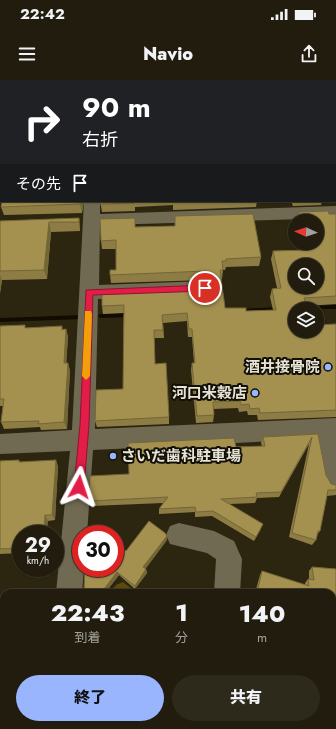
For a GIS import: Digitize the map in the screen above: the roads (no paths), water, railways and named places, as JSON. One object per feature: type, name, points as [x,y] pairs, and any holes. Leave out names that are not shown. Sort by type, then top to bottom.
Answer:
[{"type":"street","points":[[69,589],[83,439],[89,292],[87,214],[208,208],[333,213]]},
{"type":"street","points":[[89,292],[205,288]]},
{"type":"street","points":[[0,444],[83,439],[330,429],[336,480]]},
{"type":"street","points":[[179,535],[223,547],[228,554],[228,589]]},
{"type":"waterway","points":[[324,307],[336,307]]},
{"type":"waterway","points":[[240,311],[280,309]]},
{"type":"waterway","points":[[100,316],[130,315]]},
{"type":"waterway","points":[[0,320],[83,317]]},
{"type":"place","name":"酒井接骨院","points":[[328,367]]},
{"type":"place","name":"河口米穀店","points":[[255,393]]},
{"type":"place","name":"さいだ歯科駐車場","points":[[113,456]]}]
